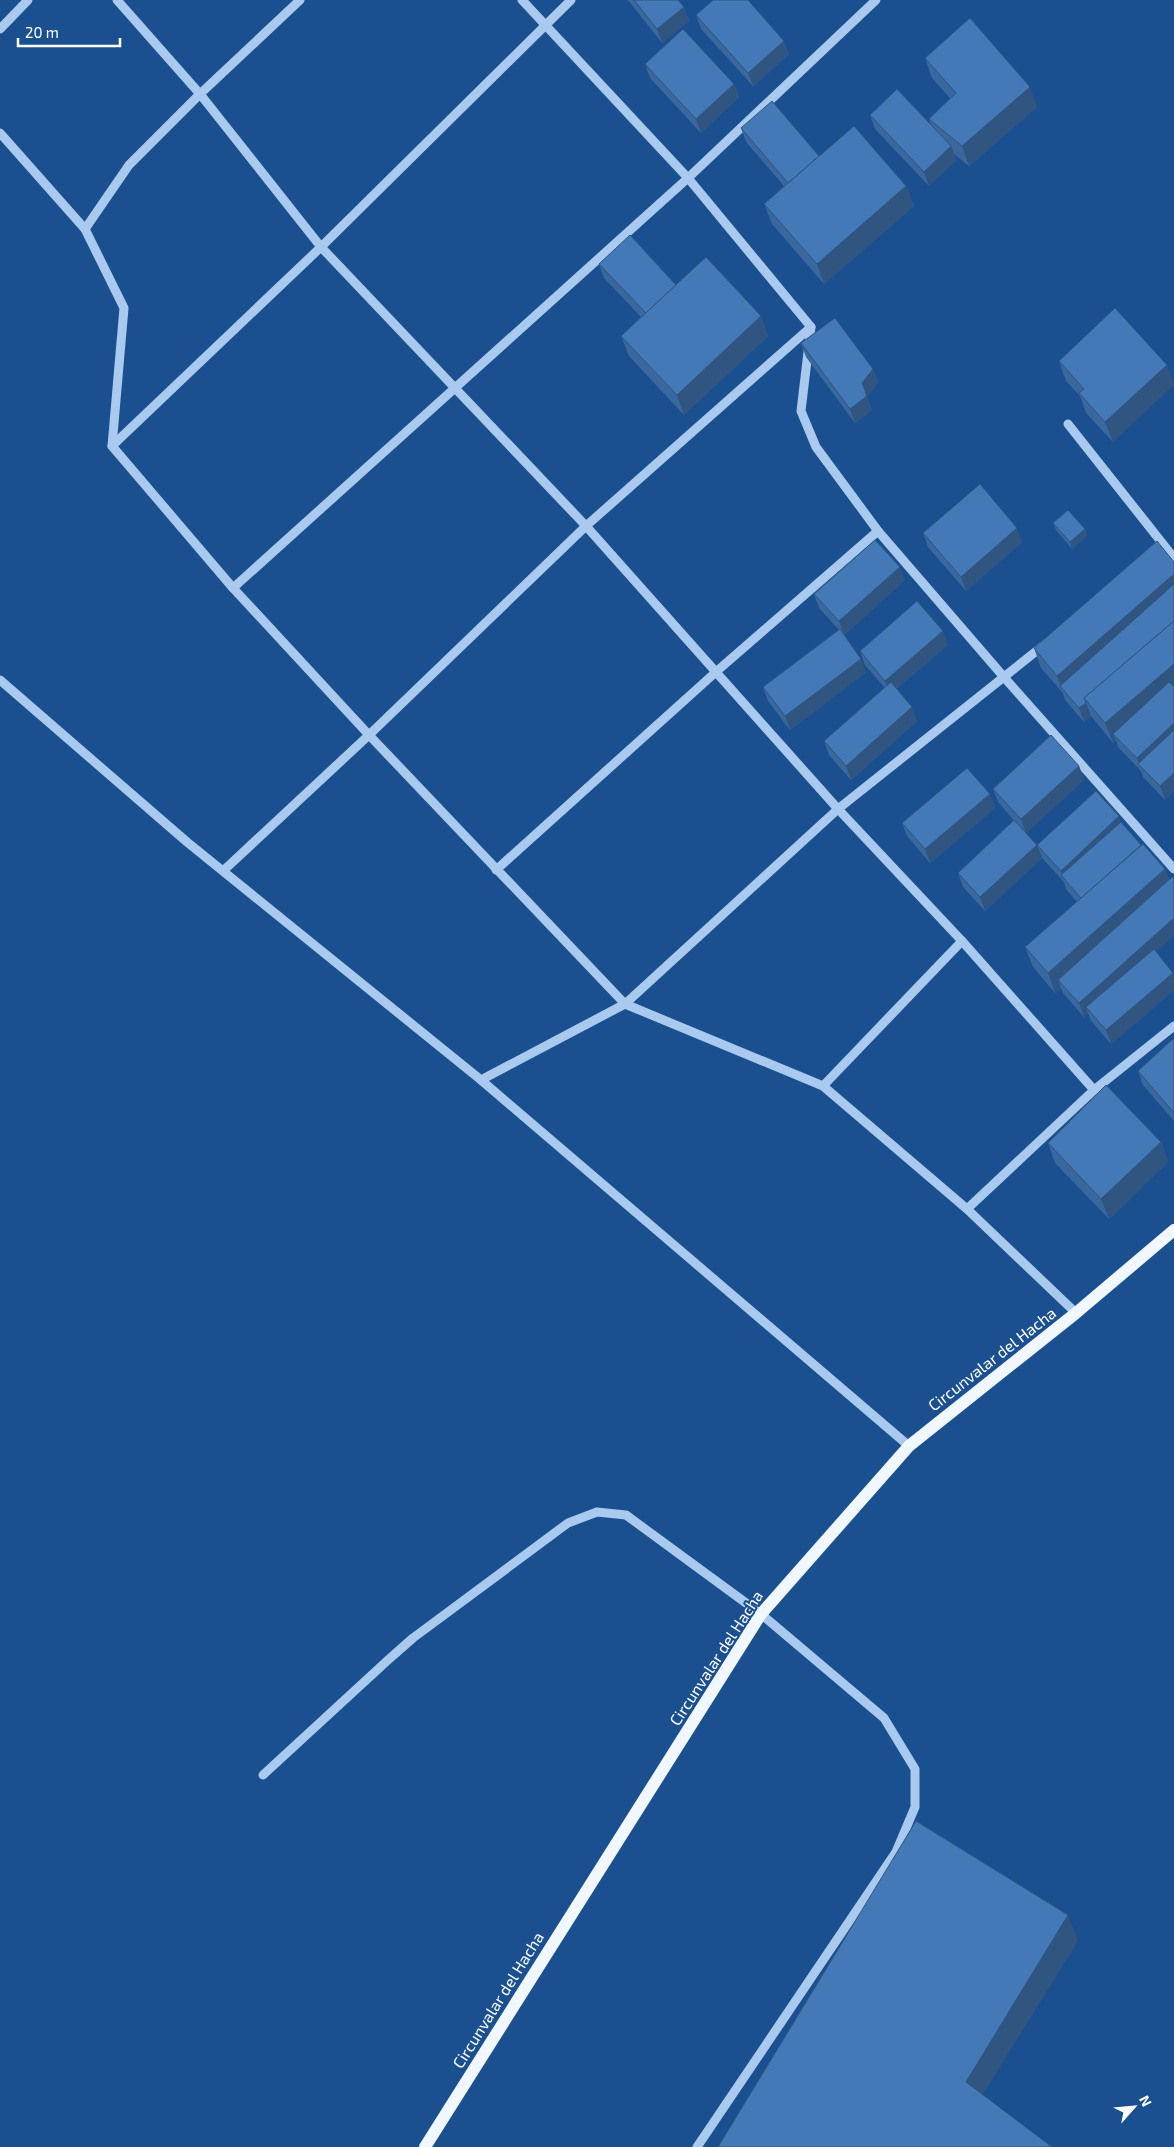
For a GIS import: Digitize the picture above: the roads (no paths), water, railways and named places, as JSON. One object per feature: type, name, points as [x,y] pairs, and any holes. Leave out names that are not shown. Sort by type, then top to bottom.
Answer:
[{"type":"main road","name":"Circunvalar del Hacha","points":[[426,2147],[761,1614],[909,1446],[1076,1313],[1174,1230]]},
{"type":"street","points":[[0,29],[28,0]]},
{"type":"street","points":[[118,0],[200,94],[321,247],[586,526],[838,809],[962,941],[1094,1090]]},
{"type":"street","points":[[85,229],[129,165],[200,94],[300,0]]},
{"type":"street","points":[[522,0],[688,178],[811,328],[801,411],[816,447],[878,531],[1174,869]]},
{"type":"street","points":[[112,446],[321,247],[571,0]]},
{"type":"street","points":[[233,588],[688,178],[876,0]]},
{"type":"street","points":[[0,133],[85,229],[124,308],[112,446],[233,588],[496,870],[625,1004],[823,1086],[968,1209],[1076,1313]]},
{"type":"street","points":[[223,871],[369,735],[586,526],[811,328]]},
{"type":"street","points":[[1068,424],[1163,554],[1174,558]]},
{"type":"street","points":[[496,870],[716,671],[878,531]]},
{"type":"street","points":[[482,1080],[625,1004],[838,809],[1050,640]]},
{"type":"street","points":[[0,680],[187,842],[482,1080],[909,1446]]},
{"type":"street","points":[[823,1086],[962,941]]},
{"type":"street","points":[[968,1209],[1094,1090],[1174,1026]]},
{"type":"street","points":[[263,1775],[414,1638],[568,1523],[597,1512],[626,1515],[761,1614],[884,1718],[915,1769],[914,1807],[896,1852],[696,2147]]}]
